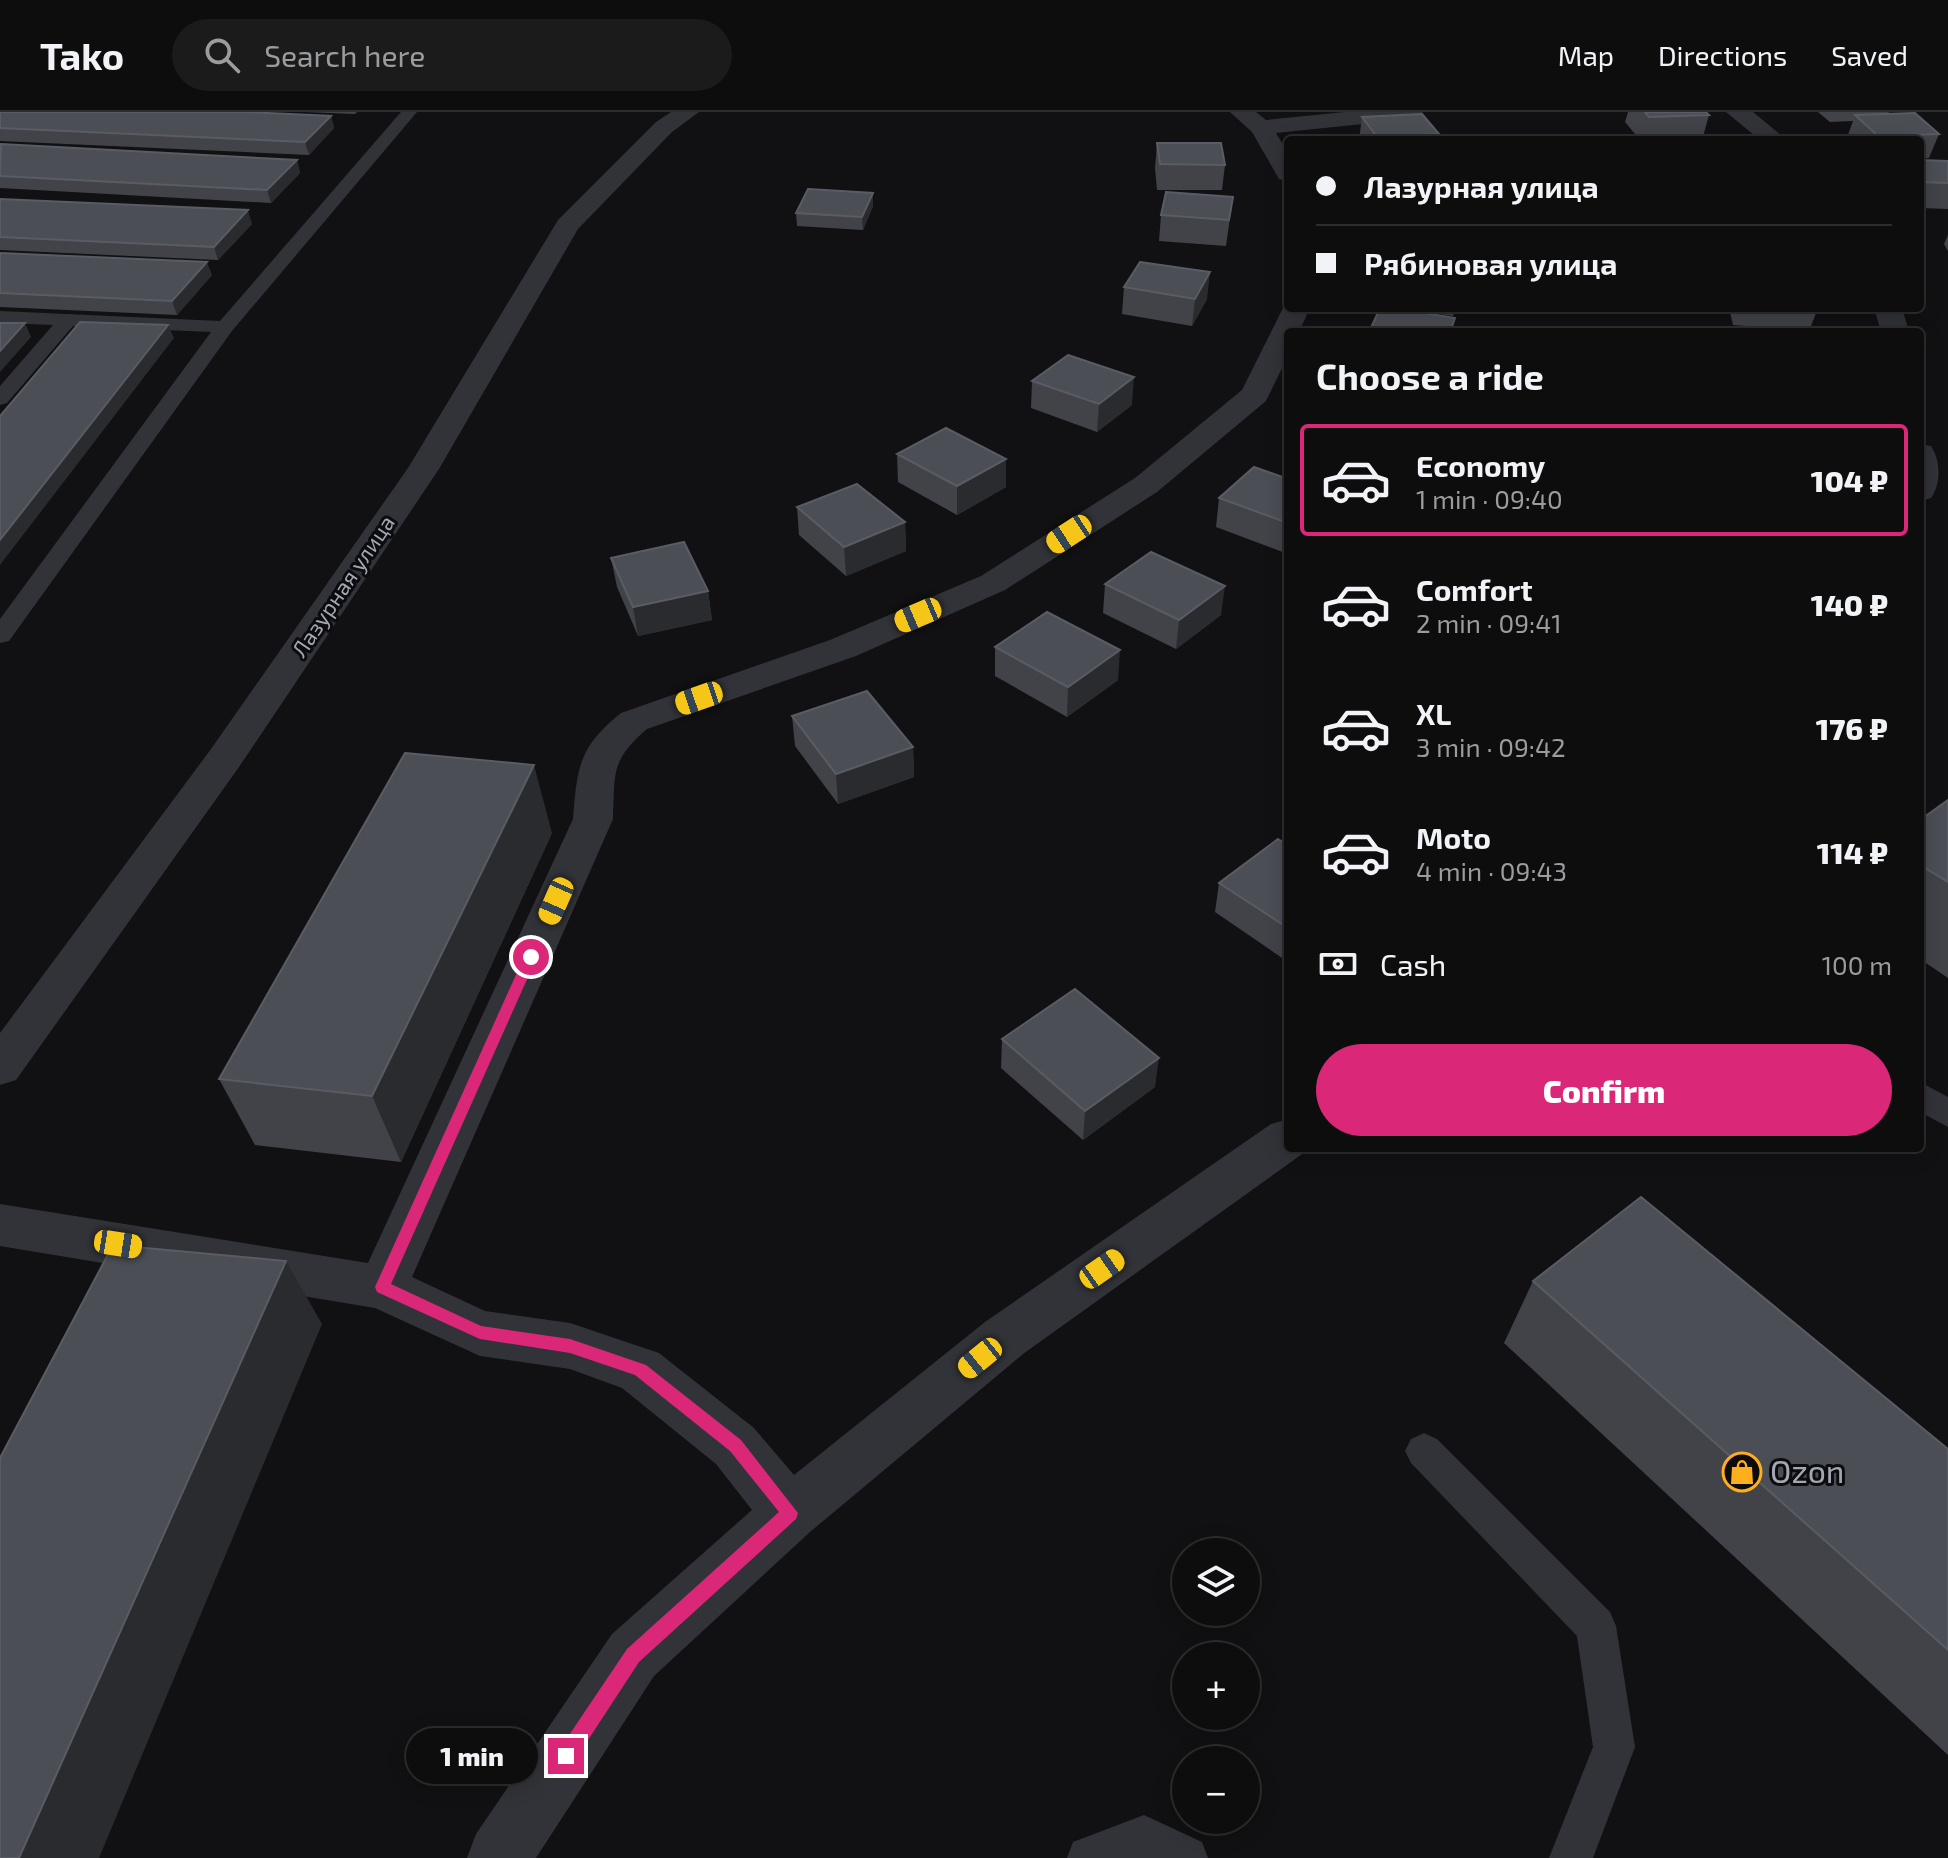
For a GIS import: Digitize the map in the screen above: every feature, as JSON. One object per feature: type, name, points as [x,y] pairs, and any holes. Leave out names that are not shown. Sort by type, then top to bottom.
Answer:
[{"type":"street","name":"Лазурная улица","points":[[0,1067],[225,758],[423,469],[567,225],[664,127],[687,112]]},
{"type":"street","points":[[1242,112],[1261,128],[1284,167]]},
{"type":"street","points":[[1261,128],[1411,112]]},
{"type":"street","points":[[1738,112],[1770,136]]},
{"type":"street","points":[[382,1287],[593,819],[597,759],[611,740],[634,721],[843,648],[993,583],[1146,485],[1255,395],[1284,333]]},
{"type":"street","points":[[499,1857],[633,1655],[790,1513],[1004,1338],[1284,1141]]},
{"type":"street","points":[[0,1225],[382,1287],[480,1333],[570,1346],[640,1370],[735,1446],[790,1513]]},
{"type":"lane","points":[[0,636],[225,327],[409,112]]},
{"type":"lane","points":[[0,317],[225,327]]},
{"type":"lane","points":[[0,399],[68,320]]},
{"type":"lane","points":[[1924,1098],[1948,1114]]},
{"type":"lane","points":[[1424,1451],[1596,1626],[1614,1747],[1571,1858]]},
{"type":"lane","points":[[1089,1858],[1144,1837],[1186,1858]]},
{"type":"building","points":[[0,112],[247,112],[331,116],[305,142],[0,128]]},
{"type":"building","points":[[1645,112],[1706,112],[1709,115],[1649,117]]},
{"type":"building","points":[[1915,113],[1939,134],[1878,136],[1855,115]]},
{"type":"building","points":[[1422,114],[1439,134],[1376,136],[1362,117]]},
{"type":"building","points":[[1157,143],[1221,143],[1225,165],[1160,164]]},
{"type":"building","points":[[1,144],[297,160],[267,190],[0,176]]},
{"type":"building","points":[[1924,160],[1948,161],[1948,183],[1924,182]]},
{"type":"building","points":[[808,189],[873,193],[862,217],[796,213]]},
{"type":"building","points":[[1166,192],[1233,197],[1229,220],[1161,215]]},
{"type":"building","points":[[0,199],[248,210],[214,247],[0,237]]},
{"type":"building","points":[[0,253],[207,262],[172,301],[0,293]]},
{"type":"building","points":[[1140,262],[1210,272],[1195,299],[1124,287]]},
{"type":"building","points":[[1378,312],[1418,312],[1455,318],[1451,328],[1371,328]]},
{"type":"building","points":[[80,322],[168,325],[0,540],[0,416]]},
{"type":"building","points":[[0,323],[25,323],[0,351]]},
{"type":"building","points":[[1068,355],[1134,377],[1099,404],[1032,381]]},
{"type":"building","points":[[946,428],[1006,459],[957,486],[897,454]]},
{"type":"building","points":[[1254,467],[1284,478],[1284,522],[1219,498]]},
{"type":"building","points":[[857,484],[905,522],[844,547],[797,507]]},
{"type":"building","points":[[684,542],[708,591],[633,607],[611,558]]},
{"type":"building","points":[[1151,552],[1225,586],[1179,620],[1105,584]]},
{"type":"building","points":[[1047,612],[1120,650],[1068,687],[995,647]]},
{"type":"building","points":[[867,691],[913,747],[836,774],[792,716]]},
{"type":"building","points":[[405,753],[534,765],[372,1096],[219,1079]]},
{"type":"building","points":[[1948,800],[1948,882],[1924,867],[1924,817]]},
{"type":"building","points":[[1278,839],[1284,843],[1284,925],[1219,883]]},
{"type":"building","points":[[1075,989],[1159,1058],[1085,1111],[1002,1039]]},
{"type":"building","points":[[1641,1197],[1948,1449],[1948,1650],[1533,1281]]},
{"type":"building","points":[[113,1245],[286,1261],[19,1858],[0,1858],[0,1458]]},
{"type":"place","name":"Ozon","points":[[1742,1472]]},
{"type":"route","points":[[531,957],[382,1287],[480,1333],[570,1346],[640,1370],[735,1446],[790,1513],[633,1655],[566,1756]]}]
